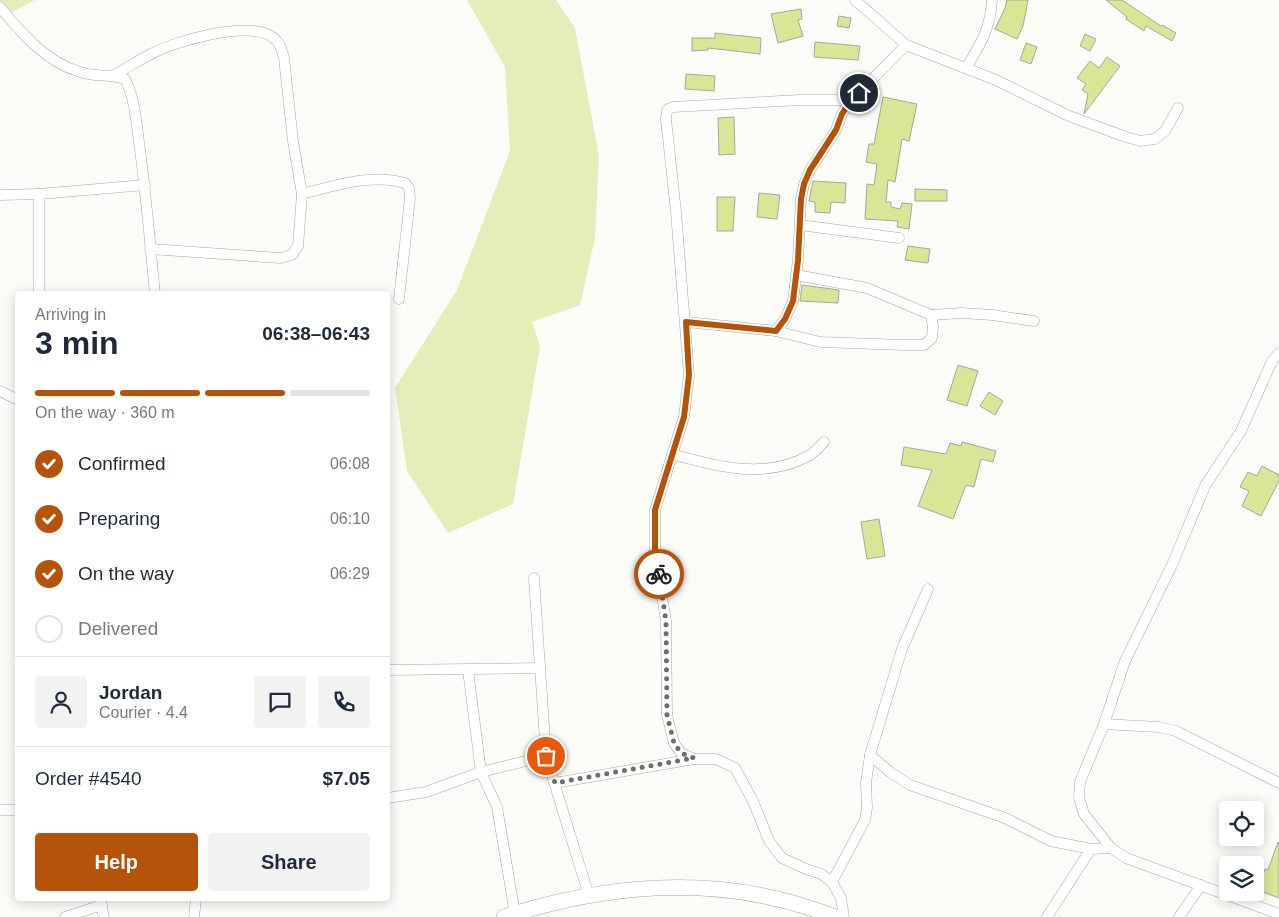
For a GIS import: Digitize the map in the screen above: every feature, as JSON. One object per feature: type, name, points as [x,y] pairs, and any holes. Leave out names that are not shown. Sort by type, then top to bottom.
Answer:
[{"type":"main road","points":[[510,915],[564,900],[625,889],[689,887],[755,893],[810,907],[835,917]]},
{"type":"street","points":[[855,0],[906,45],[996,80],[1069,116],[1126,137],[1140,141],[1154,139],[1164,131],[1178,108]]},
{"type":"street","points":[[966,68],[988,31],[992,0]]},
{"type":"street","points":[[0,7],[23,34],[42,52],[80,72],[114,75],[125,79],[130,88],[145,185],[155,291]]},
{"type":"street","points":[[114,75],[152,53],[173,44],[225,31],[262,33],[273,38],[281,47],[284,58],[293,142],[302,194],[298,246],[292,255],[280,258],[150,249]]},
{"type":"street","points":[[776,331],[785,319],[793,301],[801,199],[804,184],[810,170],[836,130],[842,114],[851,100],[906,45]]},
{"type":"street","points":[[694,758],[681,753],[674,743],[667,715],[666,621],[655,552],[655,510],[684,417],[689,375],[686,322],[666,119],[667,110],[673,107],[780,101],[851,100]]},
{"type":"street","points":[[302,194],[351,182],[383,180],[405,183],[409,188],[410,198],[399,298]]},
{"type":"street","points":[[0,195],[39,194],[145,185]]},
{"type":"street","points":[[39,194],[39,291]]},
{"type":"street","points":[[800,226],[899,238]]},
{"type":"street","points":[[796,275],[867,288],[931,315],[962,313],[1034,321]]},
{"type":"street","points":[[686,322],[776,331],[820,342],[904,345],[924,344],[932,338],[931,315]]},
{"type":"street","points":[[1279,354],[1272,360],[1241,431],[1205,486],[1172,565],[1125,661],[1104,724],[1080,782],[1079,798],[1084,814],[1111,848],[1126,858],[1279,914]]},
{"type":"street","points":[[0,391],[15,398]]},
{"type":"street","points":[[672,454],[706,464],[756,470],[776,468],[803,458],[811,454],[824,442]]},
{"type":"street","points":[[534,578],[546,756],[589,896]]},
{"type":"street","points":[[832,882],[865,820],[867,808],[866,783],[870,755],[902,649],[928,589]]},
{"type":"street","points":[[390,670],[540,668]]},
{"type":"street","points":[[468,670],[481,772],[498,807],[510,915]]},
{"type":"street","points":[[1104,724],[1158,727],[1176,732],[1279,782]]},
{"type":"street","points":[[870,755],[890,772],[910,785],[1004,818],[1051,841],[1091,849],[1111,848]]},
{"type":"street","points":[[390,798],[426,792],[481,772],[546,756]]},
{"type":"street","points":[[555,783],[694,758],[716,759],[735,768],[753,801],[769,841],[782,858],[806,870],[821,874],[832,882],[841,898],[844,917]]},
{"type":"street","points":[[0,810],[15,810]]},
{"type":"street","points":[[1047,917],[1091,849]]},
{"type":"street","points":[[1179,917],[1201,885]]},
{"type":"street","points":[[194,917],[196,901]]},
{"type":"street","points":[[65,917],[101,902],[104,917]]},
{"type":"green space","points":[[0,0],[35,0],[0,18]]},
{"type":"green space","points":[[467,0],[556,0],[575,28],[599,156],[595,238],[580,305],[532,322],[540,346],[513,504],[448,533],[407,471],[395,388],[457,290],[510,151],[505,67]]},
{"type":"building","points":[[1007,0],[1028,0],[1023,26],[1017,39],[995,29]]},
{"type":"building","points":[[1106,0],[1122,0],[1161,26],[1176,33],[1172,41],[1146,26],[1144,31],[1126,19],[1127,17]]},
{"type":"building","points":[[801,9],[802,19],[798,20],[803,36],[778,43],[771,14]]},
{"type":"building","points":[[839,16],[851,18],[849,28],[837,26]]},
{"type":"building","points":[[715,33],[761,38],[760,54],[708,48],[708,50],[692,51],[692,38],[715,38]]},
{"type":"building","points":[[1085,34],[1096,39],[1090,51],[1080,46]]},
{"type":"building","points":[[815,42],[860,46],[858,60],[814,57]]},
{"type":"building","points":[[1026,43],[1037,47],[1031,64],[1020,60]]},
{"type":"building","points":[[1107,57],[1120,66],[1084,114],[1088,94],[1082,90],[1086,84],[1077,78],[1090,61],[1099,68]]},
{"type":"building","points":[[686,74],[715,76],[714,91],[685,89]]},
{"type":"building","points":[[883,97],[917,104],[909,141],[902,139],[895,182],[888,180],[886,202],[891,202],[891,207],[900,209],[902,203],[912,204],[909,229],[897,227],[898,221],[865,219],[867,184],[874,185],[877,164],[866,162],[869,144],[874,144]]},
{"type":"building","points":[[734,117],[735,154],[719,155],[718,118]]},
{"type":"building","points":[[813,181],[846,183],[845,203],[831,202],[830,213],[815,212],[815,202],[809,201]]},
{"type":"building","points":[[915,189],[947,190],[947,201],[915,201]]},
{"type":"building","points":[[759,193],[780,195],[777,219],[757,217]]},
{"type":"building","points":[[717,197],[735,197],[733,231],[717,231]]},
{"type":"building","points":[[908,246],[930,249],[928,263],[905,260]]},
{"type":"building","points":[[802,285],[839,290],[838,303],[800,301]]},
{"type":"building","points":[[958,365],[978,371],[967,406],[947,400]]},
{"type":"building","points":[[989,392],[1003,401],[995,415],[980,406]]},
{"type":"building","points":[[962,442],[996,451],[993,462],[981,459],[974,487],[966,485],[953,519],[918,506],[932,470],[901,465],[904,447],[946,454],[950,443],[961,446]]},
{"type":"building","points":[[1262,466],[1279,475],[1279,481],[1261,516],[1242,506],[1249,491],[1240,487],[1248,472],[1257,476]]},
{"type":"building","points":[[879,519],[885,556],[867,559],[861,522]]},
{"type":"building","points":[[1278,842],[1279,898],[1264,892],[1264,872],[1265,869],[1268,870]]},
{"type":"way so far","points":[[546,756],[555,783],[694,758],[681,753],[674,743],[667,715],[666,621],[659,574]]},
{"type":"route","points":[[659,574],[655,552],[655,510],[684,417],[689,375],[686,322],[776,331],[785,319],[793,301],[798,260],[801,199],[804,184],[810,170],[836,130],[842,114],[859,93]]}]
